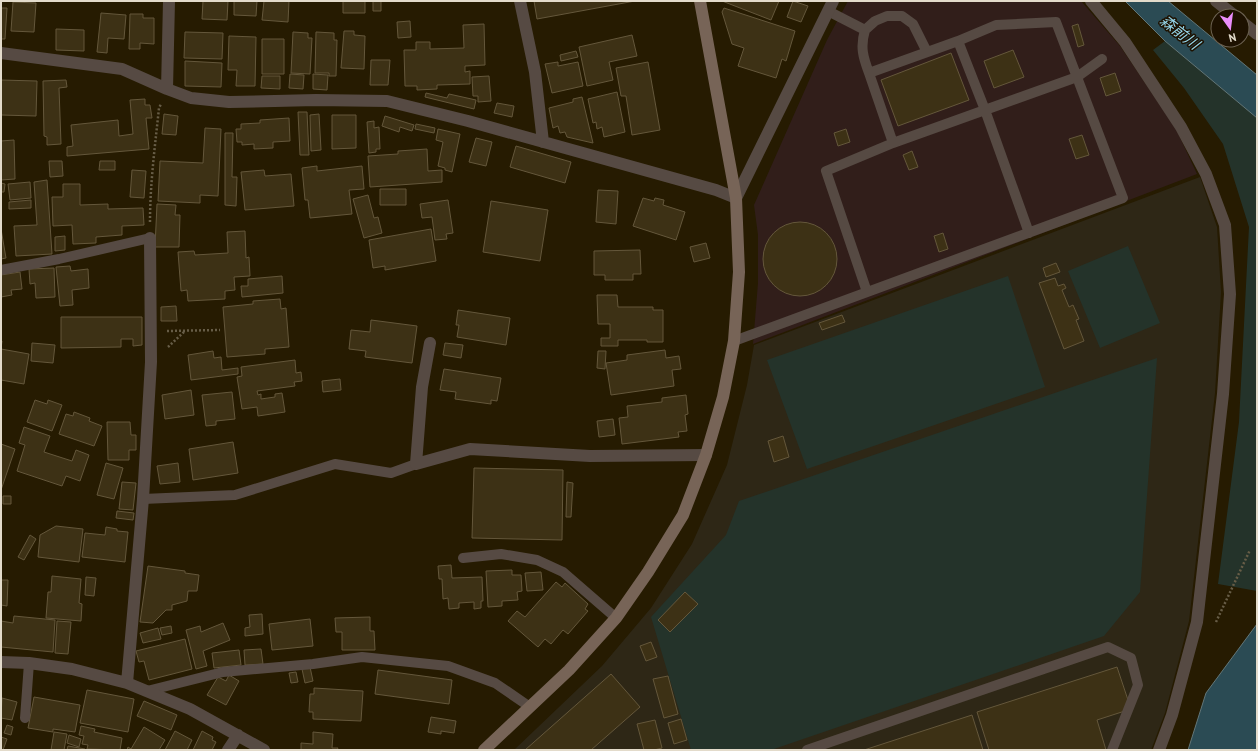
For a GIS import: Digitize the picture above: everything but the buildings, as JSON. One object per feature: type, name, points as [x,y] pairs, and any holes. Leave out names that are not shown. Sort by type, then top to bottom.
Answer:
[{"type":"street","points":[[167,89],[169,1]]},
{"type":"street","points":[[520,1],[535,72],[543,142]]},
{"type":"street","points":[[484,750],[569,670],[616,618],[648,572],[683,515],[706,455],[723,397],[734,341],[739,272],[736,198],[700,1]]},
{"type":"street","points":[[1091,1],[1125,42],[1182,127],[1206,174],[1225,225],[1230,294],[1223,394],[1198,614],[1172,715],[1159,750]]},
{"type":"street","points":[[1216,1],[1225,8]]},
{"type":"street","points":[[736,198],[831,6]]},
{"type":"street","points":[[1,53],[122,69],[191,98],[229,102],[387,100],[716,190],[736,198]]},
{"type":"street","points":[[127,683],[143,499],[151,362],[150,238]]},
{"type":"street","points":[[430,343],[422,387],[416,464],[470,449],[590,456],[706,455]]},
{"type":"street","points":[[1,662],[29,663],[72,669],[127,683],[190,709],[264,750]]},
{"type":"street","points":[[228,750],[238,735]]},
{"type":"lane","points":[[831,6],[865,30]]},
{"type":"lane","points":[[894,143],[864,58],[862,42],[865,30],[875,21],[887,16],[902,16],[913,24],[927,52]]},
{"type":"lane","points":[[734,341],[1123,198],[1056,22],[996,25],[958,41],[869,73]]},
{"type":"lane","points":[[958,41],[1029,233]]},
{"type":"lane","points":[[867,292],[826,171],[894,143],[1077,77],[1102,59]]},
{"type":"lane","points":[[1,270],[59,259],[150,238]]},
{"type":"lane","points":[[143,499],[235,495],[335,464],[391,473],[416,464]]},
{"type":"lane","points":[[463,558],[501,554],[537,560],[563,572],[616,618]]},
{"type":"lane","points":[[807,750],[1108,647],[1131,658],[1138,685],[1112,750]]},
{"type":"lane","points":[[147,691],[223,672],[313,664],[362,657],[448,666],[495,683],[530,707]]},
{"type":"lane","points":[[25,718],[29,663]]},
{"type":"path","points":[[150,238],[150,201],[159,108],[167,89]]},
{"type":"path","points":[[151,332],[220,330]]},
{"type":"shaded area","points":[[848,1],[1081,1],[1120,46],[1176,129],[1197,174],[753,344],[758,283],[758,235],[754,205],[827,40]]},
{"type":"shaded area","points":[[1200,177],[1217,227],[1221,292],[1215,393],[1189,621],[1165,713],[1151,750],[514,750],[602,666],[651,608],[692,544],[727,465],[747,385],[754,345]]},
{"type":"green space","points":[[1165,41],[1257,118],[1257,591],[1218,584],[1239,422],[1249,227],[1223,144],[1184,88],[1153,50]]},
{"type":"green space","points":[[1128,246],[1160,323],[1100,348],[1068,271]]},
{"type":"green space","points":[[1008,276],[1045,387],[807,469],[767,360]]},
{"type":"green space","points":[[1157,358],[1140,592],[1104,636],[771,750],[691,750],[651,617],[726,535],[739,501]]},
{"type":"water","name":"森前川","points":[[1125,1],[1168,1],[1210,36],[1210,48],[1225,48],[1257,75],[1257,118],[1165,41]]},
{"type":"water","points":[[1257,624],[1257,750],[1188,750],[1206,693]]}]
